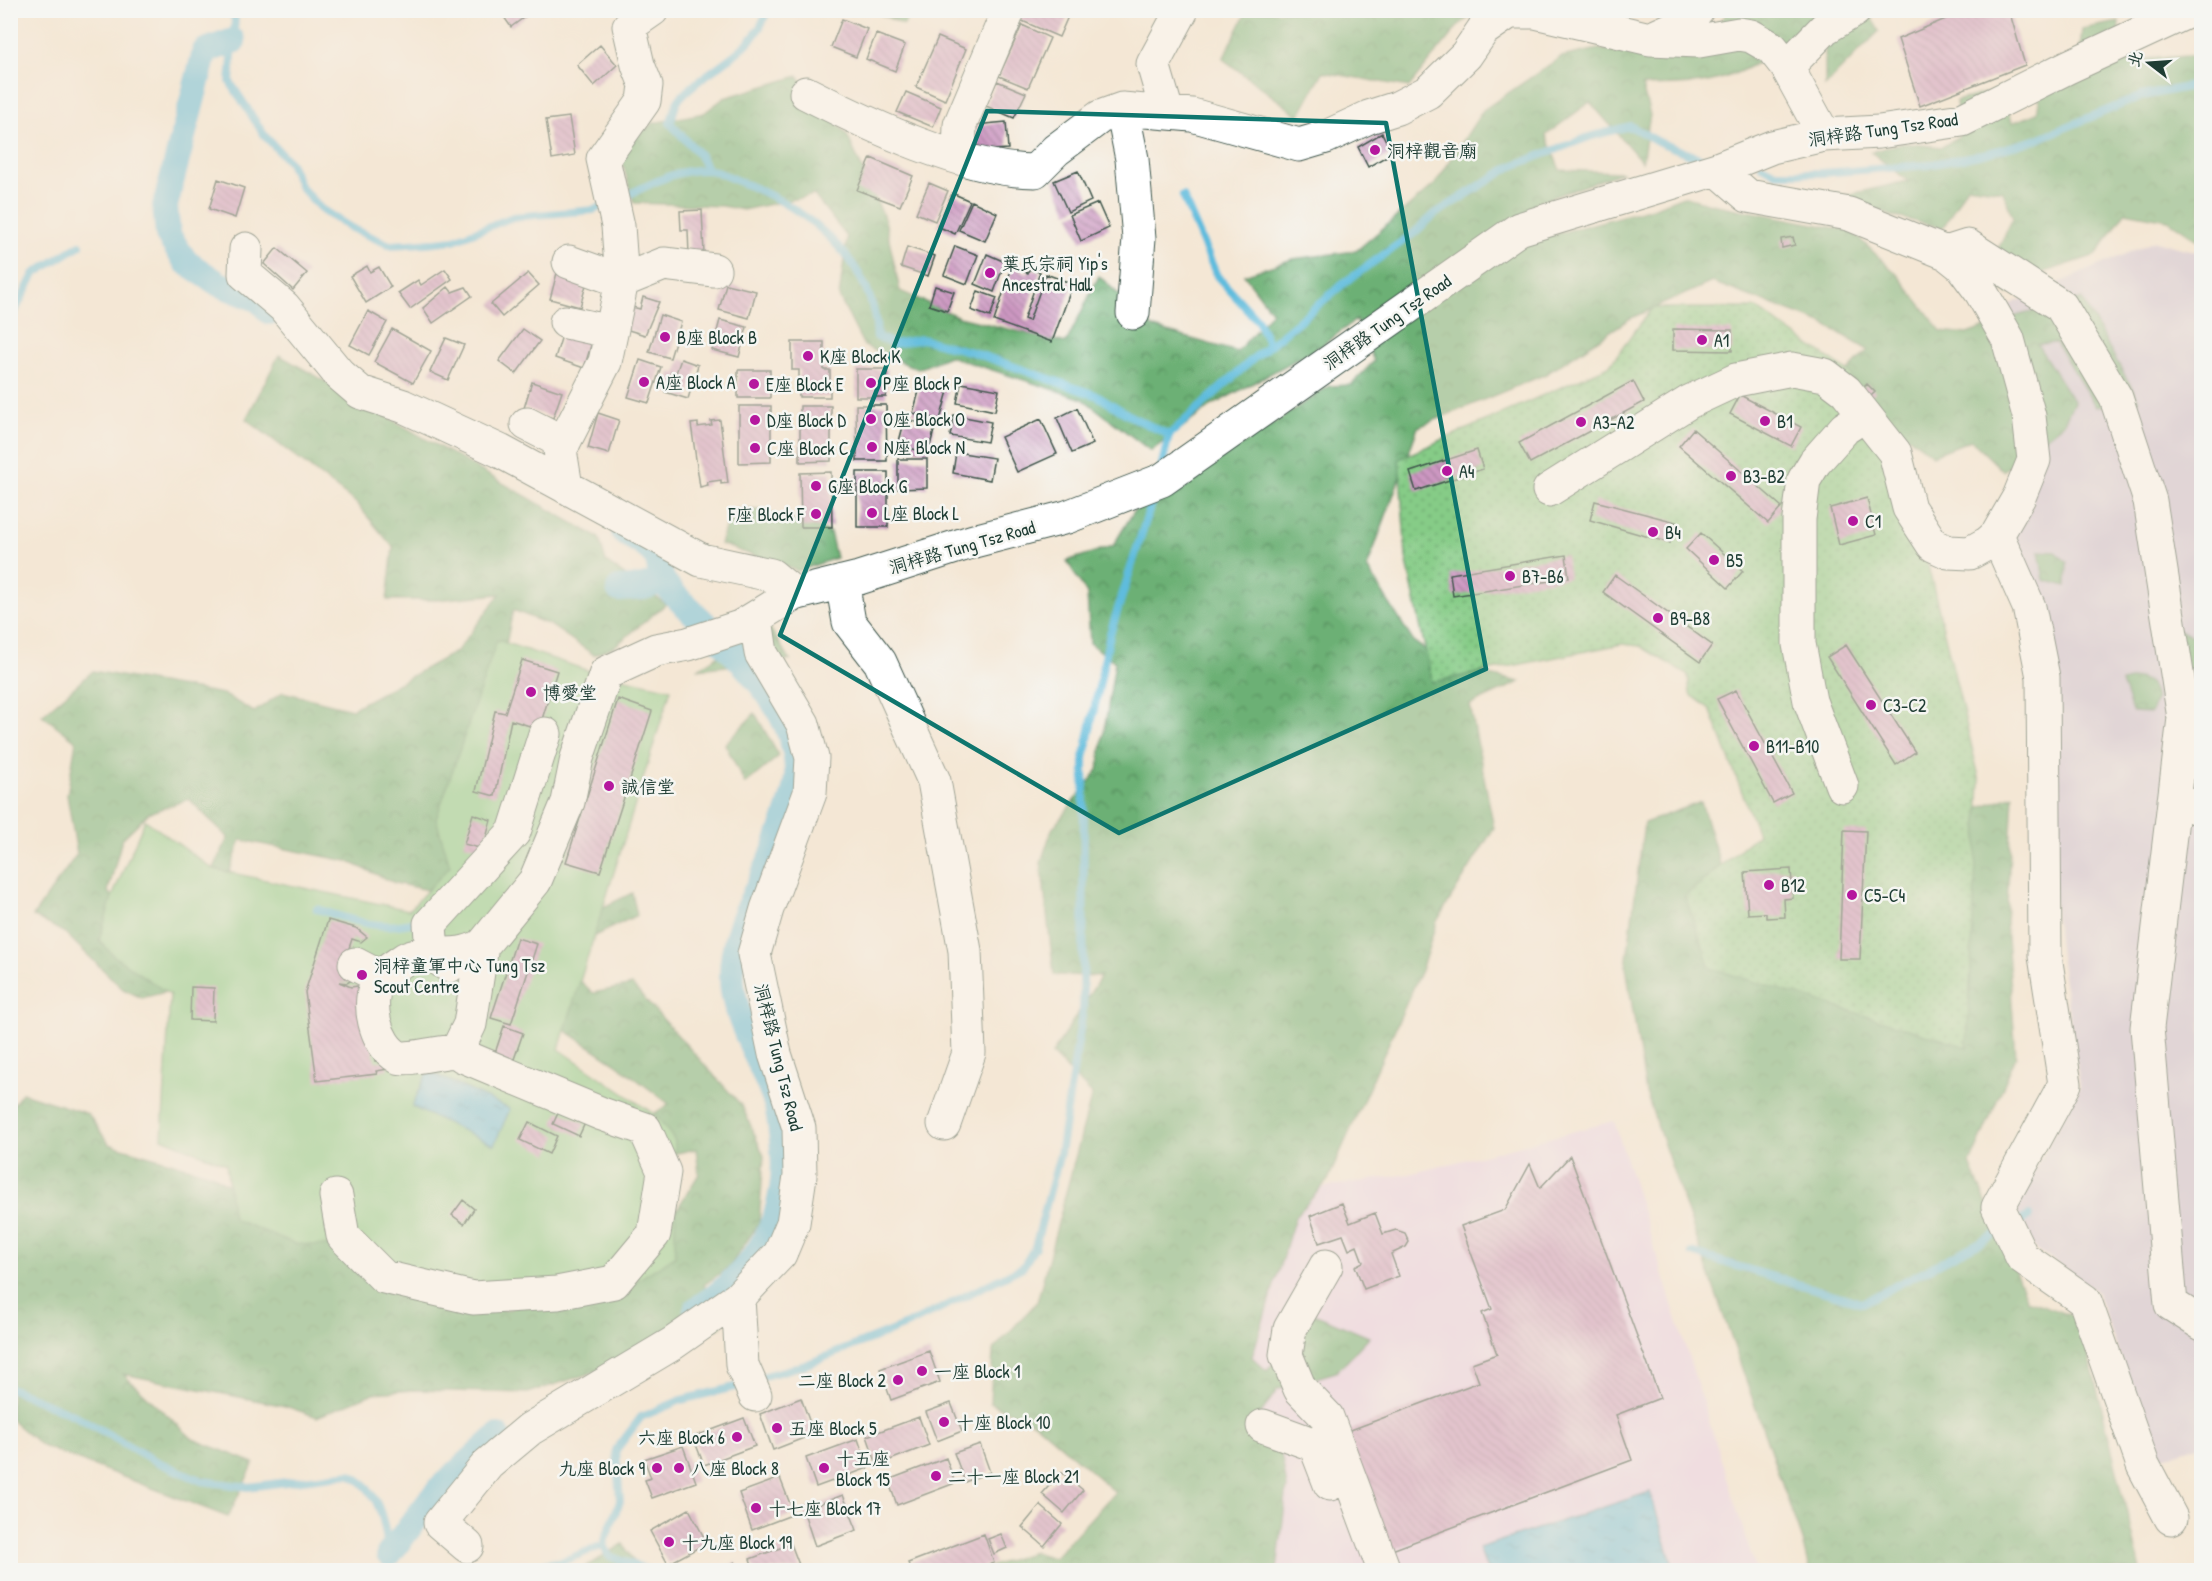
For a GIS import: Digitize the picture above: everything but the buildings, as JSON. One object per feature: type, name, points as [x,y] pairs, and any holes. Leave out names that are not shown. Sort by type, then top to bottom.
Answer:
[{"type":"street","points":[[566,487],[560,450],[605,362],[622,281],[618,226],[603,159],[644,101],[646,85],[638,65],[628,26],[652,10]]},
{"type":"street","points":[[1167,112],[1153,64],[1182,10]]},
{"type":"street","points":[[1650,39],[1685,22],[1697,10]]},
{"type":"street","points":[[1787,67],[1825,28],[1855,10]]},
{"type":"street","name":"洞梓路 Tung Tsz Road","points":[[467,1546],[440,1523],[488,1464],[530,1429],[672,1344],[738,1298],[780,1254],[793,1223],[800,1176],[799,1128],[775,1054],[754,954],[766,909],[810,793],[812,758],[803,724],[761,653],[748,623],[794,594],[842,582],[974,541],[1067,517],[1162,480],[1519,229],[1717,169],[1772,147],[1824,135],[1879,132],[1962,120],[2068,67],[2191,10]]},
{"type":"street","points":[[806,93],[864,123],[959,157],[1010,171],[1035,171],[1056,150],[1100,117],[1122,109],[1192,115],[1299,145],[1326,138],[1369,117],[1397,108],[1428,92],[1466,55],[1483,30],[1509,12],[1544,14],[1650,39],[1699,40],[1739,34],[1751,36],[1772,48],[1787,67],[1824,135]]},
{"type":"street","points":[[959,157],[960,125],[1007,14]]},
{"type":"street","points":[[1122,109],[1132,159],[1139,238],[1132,313]]},
{"type":"street","points":[[1549,490],[1689,402],[1746,377],[1792,369],[1825,375],[1846,391],[1895,453],[1909,508],[1933,545],[1947,552],[1970,553],[1997,535],[2034,460],[2029,416],[2008,339],[1982,292],[1961,265],[1946,253],[1849,214],[1748,195],[1717,169]]},
{"type":"street","points":[[1946,253],[1968,246],[2061,306],[2116,398],[2150,501],[2184,718],[2188,804],[2147,1028],[2171,1304],[2202,1324]]},
{"type":"street","points":[[246,249],[245,274],[284,307],[339,374],[360,392],[403,406],[500,451],[701,560],[771,575],[794,594]]},
{"type":"street","points":[[569,262],[622,281],[664,264],[714,270]]},
{"type":"street","points":[[566,322],[611,332]]},
{"type":"street","points":[[1842,786],[1810,701],[1799,644],[1799,519],[1804,480],[1815,462],[1845,428],[1865,415]]},
{"type":"street","points":[[528,424],[564,443]]},
{"type":"street","points":[[1997,535],[2029,607],[2043,677],[2045,956],[2065,1083],[1998,1207],[2022,1257],[2085,1301],[2144,1465],[2171,1518]]},
{"type":"street","points":[[842,582],[849,622],[880,662],[934,781],[965,951],[969,1053],[944,1124]]},
{"type":"street","points":[[457,1051],[470,1024],[482,946],[535,881],[568,802],[577,758],[606,673],[656,650],[688,644],[748,623]]},
{"type":"street","points":[[475,986],[432,954],[430,924],[514,832],[545,734]]},
{"type":"street","points":[[336,1196],[343,1236],[384,1277],[472,1298],[557,1293],[614,1281],[654,1234],[664,1172],[645,1129],[602,1114],[463,1056],[457,1051],[437,1052],[411,1059],[394,1070],[374,1015],[368,970],[407,958],[460,953],[482,946]]},
{"type":"street","points":[[1326,1266],[1290,1329],[1286,1355],[1300,1389],[1326,1417],[1384,1570]]},
{"type":"street","points":[[738,1298],[750,1384]]},
{"type":"street","points":[[1263,1426],[1315,1445],[1362,1570]]},
{"type":"highlighted area","points":[[987,111],[1386,123],[1486,669],[1119,833],[780,635]]},
{"type":"shaded area","points":[[2155,241],[2201,253],[2202,1445],[2157,1459],[2097,1292],[2034,1247],[2014,1208],[2080,1086],[2060,955],[2014,536],[2032,504],[2006,306]]},
{"type":"shaded area","points":[[1614,1121],[1756,1570],[1245,1570],[1231,1201],[1410,1174]]},
{"type":"green space","points":[[873,11],[910,11],[904,25]]},
{"type":"green space","points":[[1247,11],[1479,11],[1459,25],[1409,87],[1323,72],[1299,116],[1223,59]]},
{"type":"green space","points":[[1730,11],[1824,11],[1783,46],[1736,73],[1702,83],[1642,86],[1650,115],[1642,162],[1590,102],[1546,135],[1560,170],[1623,172],[1533,204],[1552,235],[1652,208],[1683,196],[1711,204],[1851,231],[1897,274],[1941,331],[1967,334],[2016,316],[2082,299],[2139,401],[2096,407],[2056,343],[2037,344],[2074,402],[2063,424],[2003,471],[1971,440],[1933,455],[1886,420],[1842,377],[1868,350],[1824,324],[1712,282],[1629,319],[1546,374],[1418,427],[1367,568],[1413,641],[1447,665],[1520,682],[1470,705],[1494,828],[1437,921],[1422,968],[1328,1180],[1295,1217],[1252,1357],[1267,1371],[1314,1314],[1369,1337],[1336,1372],[1277,1390],[1251,1428],[1281,1453],[1287,1487],[1277,1570],[980,1570],[1033,1552],[1054,1558],[1115,1492],[1036,1424],[990,1403],[993,1350],[1037,1302],[1092,1094],[1052,1054],[1101,976],[1054,975],[1041,862],[1052,829],[1098,770],[1115,662],[1090,643],[1087,594],[1067,561],[1113,546],[1145,493],[1166,468],[1221,459],[1329,386],[1351,385],[1374,361],[1356,320],[1321,346],[1211,406],[1151,451],[1083,399],[949,356],[918,369],[864,346],[839,297],[847,237],[814,195],[743,210],[722,206],[634,203],[619,151],[653,123],[704,113],[724,98],[798,76],[847,135],[885,220],[900,291],[959,317],[1066,343],[1099,276],[1154,328],[1237,352],[1272,312],[1244,275],[1293,259],[1356,251],[1435,184],[1483,110],[1561,57],[1598,49],[1681,58]]},
{"type":"green space","points":[[1825,11],[1868,11],[1879,31],[1825,86]]},
{"type":"green space","points":[[2119,22],[2118,61],[2201,55],[2201,242],[2168,220],[2125,212],[2096,255],[2036,275],[2008,294],[1987,271],[2013,218],[2003,191],[1967,186],[1943,228],[1892,216],[1842,196],[1908,181],[1871,152],[1902,143],[1942,147],[1960,135],[1956,101],[2004,88],[2012,123],[2037,113],[2045,65],[2077,77],[2082,29]]},
{"type":"green space","points":[[1652,308],[1756,308],[1850,373],[1926,557],[1980,781],[1967,1047],[1710,968],[1685,896],[1758,834],[1710,709],[1690,694],[1688,675],[1640,646],[1622,644],[1432,682],[1406,557],[1399,459],[1609,366]]},
{"type":"green space","points":[[279,355],[599,538],[606,562],[666,604],[615,646],[594,655],[550,625],[513,610],[500,674],[473,900],[395,883],[347,861],[241,840],[216,909],[198,902],[228,838],[189,799],[149,813],[122,839],[108,892],[156,939],[181,988],[142,998],[123,989],[65,933],[33,916],[77,854],[67,795],[76,741],[42,715],[93,671],[223,694],[254,712],[283,692],[352,709],[457,651],[500,594],[436,600],[387,600],[393,547],[356,503],[246,419]]},
{"type":"green space","points":[[738,509],[760,510],[830,532],[836,558],[798,571],[720,544],[725,528]]},
{"type":"green space","points":[[2039,551],[2055,552],[2067,562],[2066,586],[2044,580]]},
{"type":"green space","points":[[766,622],[790,660],[697,669],[749,637]]},
{"type":"green space","points":[[2174,629],[2201,639],[2201,649],[2191,676]]},
{"type":"green space","name":"洞梓童軍中心 Tung Tsz Scout Centre","points":[[497,640],[586,670],[671,689],[559,1049],[657,1116],[675,1141],[675,1256],[610,1298],[478,1304],[394,1297],[333,1246],[296,1244],[233,1219],[226,1164],[162,1138],[170,995],[114,956],[99,940],[112,897],[145,820],[213,869],[409,910],[450,866],[436,819]]},
{"type":"green space","points":[[2138,678],[2149,682],[2156,699],[2151,713],[2132,712],[2122,682]]},
{"type":"green space","points":[[755,713],[779,756],[745,784],[725,744]]},
{"type":"green space","points":[[2013,795],[2006,924],[2016,1056],[1970,1164],[2027,1300],[2080,1318],[2141,1570],[1809,1570],[1802,1541],[1646,1093],[1626,967],[1644,823],[1701,802],[1746,949],[1952,817]]},
{"type":"green space","points":[[632,893],[637,915],[568,949],[570,971],[593,993],[632,985],[742,1106],[764,1156],[759,1223],[730,1266],[704,1285],[722,1327],[626,1362],[528,1393],[414,1390],[374,1393],[317,1417],[285,1406],[123,1374],[193,1439],[254,1463],[228,1517],[42,1446],[11,1420],[10,1109],[22,1093],[88,1114],[109,1144],[211,1174],[289,1225],[357,1208],[382,1233],[419,1256],[428,1274],[505,1311],[649,1254],[699,1174],[696,1149],[636,1162],[603,1147],[669,1104],[615,1063],[554,1023],[546,995],[559,945],[587,915]]},
{"type":"green space","points":[[623,1544],[639,1570],[580,1570]]},
{"type":"water","points":[[428,1071],[510,1109],[494,1145],[412,1107]]},
{"type":"water","points":[[1650,1492],[1673,1566],[1659,1570],[1487,1570],[1479,1548]]},
{"type":"waterway","points":[[230,10],[235,19],[230,82],[265,136],[290,163],[301,187],[321,209],[351,228],[390,245],[426,243],[454,240],[513,217],[594,210],[606,204]]},
{"type":"waterway","points":[[708,170],[699,154],[670,123],[675,106],[691,87],[730,58],[753,37],[767,10]]},
{"type":"waterway","points":[[233,41],[205,51],[165,206],[168,235],[186,262],[219,284],[259,300],[270,312]]},
{"type":"waterway","points":[[1762,166],[1776,173],[1822,173],[1928,165],[1984,154],[2035,140],[2142,96],[2202,84]]},
{"type":"waterway","points":[[1162,464],[1169,435],[1254,358],[1348,280],[1413,234],[1435,214],[1510,167],[1589,137],[1630,126],[1659,142],[1707,161]]},
{"type":"waterway","points":[[620,198],[682,172],[706,170],[723,174],[789,206],[832,240],[850,261],[864,284],[873,310],[877,337],[894,344],[922,339],[972,352],[1098,396],[1130,416],[1169,435]]},
{"type":"waterway","points":[[1183,196],[1217,276],[1258,321],[1269,345]]},
{"type":"waterway","points":[[10,321],[34,274],[80,245]]},
{"type":"waterway","points":[[757,1378],[805,1365],[911,1323],[1023,1267],[1035,1247],[1060,1154],[1083,1009],[1084,758],[1110,634],[1152,501]]},
{"type":"waterway","points":[[624,533],[653,552],[668,588],[752,673],[779,711],[789,731],[795,753],[797,775],[793,797],[773,853],[741,925],[732,967],[732,981],[738,1010],[771,1090],[778,1113],[784,1167],[782,1193],[776,1216],[753,1258],[737,1277],[696,1310]]},
{"type":"waterway","points":[[619,589],[643,587],[663,581]]},
{"type":"waterway","points":[[317,909],[377,925],[389,926],[414,922]]},
{"type":"waterway","points":[[2015,1224],[2029,1216]]},
{"type":"waterway","points":[[1692,1253],[1862,1303],[2002,1231]]},
{"type":"waterway","points":[[506,1570],[563,1561],[603,1545],[620,1501],[616,1450],[641,1417],[681,1400],[743,1385]]},
{"type":"waterway","points":[[10,1388],[78,1417],[153,1460],[202,1481],[248,1487],[349,1474],[361,1481],[377,1502],[385,1529],[390,1570]]},
{"type":"waterway","points":[[389,1554],[439,1489],[498,1436]]},
{"type":"waterway","points":[[603,1545],[609,1556],[647,1570]]},
{"type":"place","name":"洞梓觀音廟","points":[[1375,150]]},
{"type":"place","name":"葉氏宗祠 Yip's Ancestral Hall","points":[[990,273]]},
{"type":"place","name":"B座 Block B","points":[[665,337]]},
{"type":"place","name":"A1","points":[[1702,340]]},
{"type":"place","name":"K座 Block K","points":[[808,356]]},
{"type":"place","name":"A座 Block A","points":[[644,382]]},
{"type":"place","name":"P座 Block P","points":[[871,383]]},
{"type":"place","name":"E座 Block E","points":[[754,384]]},
{"type":"place","name":"O座 Block O","points":[[871,419]]},
{"type":"place","name":"D座 Block D","points":[[755,420]]},
{"type":"place","name":"B1","points":[[1765,421]]},
{"type":"place","name":"A3-A2","points":[[1581,422]]},
{"type":"place","name":"N座 Block N","points":[[872,447]]},
{"type":"place","name":"C座 Block C","points":[[755,448]]},
{"type":"place","name":"A4","points":[[1447,471]]},
{"type":"place","name":"B3-B2","points":[[1731,476]]},
{"type":"place","name":"G座 Block G","points":[[816,486]]},
{"type":"place","name":"L座 Block L","points":[[872,513]]},
{"type":"place","name":"F座 Block F","points":[[816,514]]},
{"type":"place","name":"C1","points":[[1853,521]]},
{"type":"place","name":"B4","points":[[1653,532]]},
{"type":"place","name":"B5","points":[[1714,560]]},
{"type":"place","name":"B7-B6","points":[[1510,576]]},
{"type":"place","name":"B9-B8","points":[[1658,618]]},
{"type":"place","name":"博愛堂","points":[[531,692]]},
{"type":"place","name":"C3-C2","points":[[1871,705]]},
{"type":"place","name":"B11-B10","points":[[1754,746]]},
{"type":"place","name":"誠信堂","points":[[609,786]]},
{"type":"place","name":"B12","points":[[1769,885]]},
{"type":"place","name":"C5-C4","points":[[1852,895]]},
{"type":"place","name":"洞梓童軍中心 Tung Tsz Scout Centre","points":[[362,975]]},
{"type":"place","name":"一座 Block 1","points":[[922,1371]]},
{"type":"place","name":"二座 Block 2","points":[[898,1380]]},
{"type":"place","name":"十座 Block 10","points":[[944,1422]]},
{"type":"place","name":"五座 Block 5","points":[[777,1428]]},
{"type":"place","name":"六座 Block 6","points":[[737,1437]]},
{"type":"place","name":"九座 Block 9","points":[[657,1468]]},
{"type":"place","name":"八座 Block 8","points":[[679,1468]]},
{"type":"place","name":"十五座 Block 15","points":[[824,1468]]},
{"type":"place","name":"二十一座 Block 21","points":[[936,1476]]},
{"type":"place","name":"十七座 Block 17","points":[[756,1508]]},
{"type":"place","name":"十九座 Block 19","points":[[669,1542]]}]
